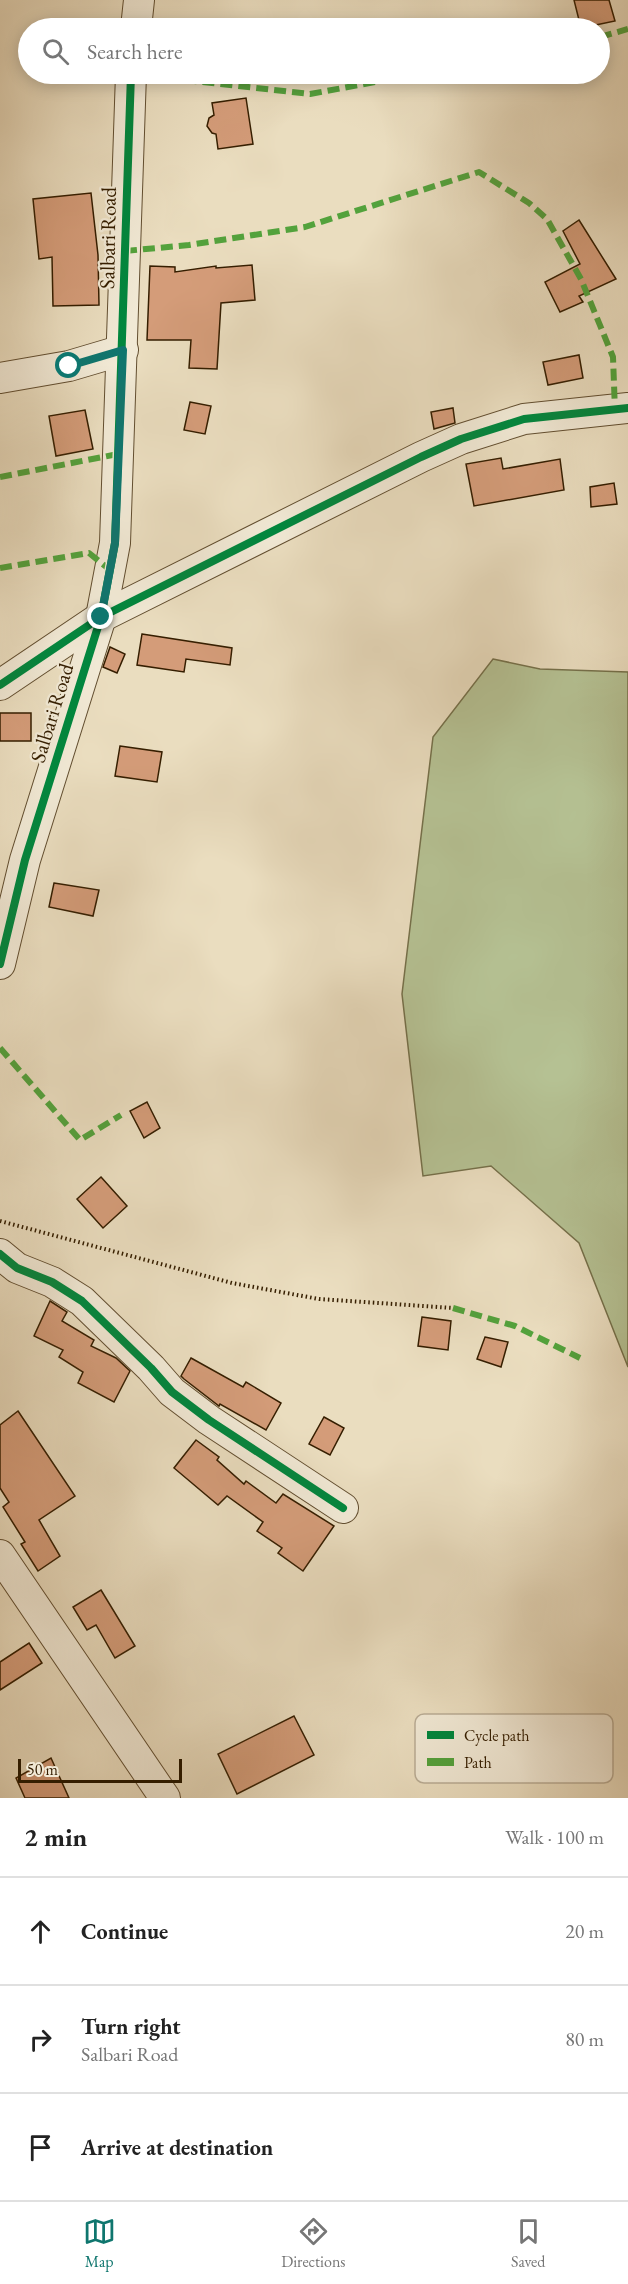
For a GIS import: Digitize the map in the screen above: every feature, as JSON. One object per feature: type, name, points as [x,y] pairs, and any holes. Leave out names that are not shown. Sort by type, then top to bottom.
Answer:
[{"type":"street","points":[[137,18],[139,0]]},
{"type":"street","name":"Salbari Road","points":[[0,964],[25,860],[101,617],[115,543],[131,84]]},
{"type":"street","points":[[0,378],[69,366],[123,350]]},
{"type":"street","points":[[0,685],[101,617],[421,456],[461,439],[524,419],[628,408]]},
{"type":"street","points":[[0,1254],[17,1268],[52,1282],[82,1301],[151,1368],[172,1392],[209,1420],[343,1508]]},
{"type":"street","points":[[0,1555],[165,1798]]},
{"type":"path","points":[[0,1221],[232,1283],[319,1299],[453,1308]]},
{"type":"green space","points":[[493,659],[540,669],[628,672],[628,1367],[579,1243],[491,1166],[423,1176],[402,994],[433,737]]},
{"type":"building","points":[[574,0],[609,0],[615,21],[610,22],[610,18],[578,18]]},
{"type":"building","points":[[246,98],[253,144],[218,149],[216,134],[212,133],[207,126],[209,118],[214,115],[212,103]]},
{"type":"building","points":[[91,193],[98,255],[99,305],[53,306],[52,257],[39,259],[33,199]]},
{"type":"building","points":[[579,220],[616,279],[579,296],[583,302],[560,312],[545,282],[580,264],[563,231]]},
{"type":"building","points":[[252,265],[255,300],[221,303],[217,369],[189,368],[191,340],[147,340],[150,266],[175,267],[175,272],[216,266],[216,268]]},
{"type":"building","points":[[579,355],[583,378],[548,385],[543,362]]},
{"type":"building","points":[[190,402],[211,406],[205,434],[184,430]]},
{"type":"building","points":[[453,408],[455,423],[434,429],[431,412]]},
{"type":"building","points":[[85,410],[93,449],[56,456],[49,416]]},
{"type":"building","points":[[501,458],[503,469],[560,459],[564,490],[474,506],[466,464]]},
{"type":"building","points":[[614,483],[617,504],[591,507],[590,487]]},
{"type":"building","points":[[142,634],[232,648],[230,665],[186,659],[184,672],[137,665]]},
{"type":"building","points":[[110,647],[125,654],[117,673],[103,667]]},
{"type":"building","points":[[0,713],[31,713],[31,741],[0,741]]},
{"type":"building","points":[[120,746],[162,752],[157,782],[115,776]]},
{"type":"building","points":[[54,883],[99,890],[93,916],[49,907]]},
{"type":"building","points":[[147,1102],[160,1128],[144,1138],[130,1111]]},
{"type":"building","points":[[101,1177],[127,1206],[103,1228],[77,1199]]},
{"type":"building","points":[[50,1301],[67,1312],[62,1321],[94,1340],[91,1346],[116,1358],[130,1371],[114,1402],[78,1383],[83,1372],[59,1357],[63,1350],[34,1336]]},
{"type":"building","points":[[422,1317],[451,1321],[448,1350],[418,1346]]},
{"type":"building","points":[[485,1337],[508,1342],[501,1367],[477,1359]]},
{"type":"building","points":[[191,1358],[243,1387],[246,1382],[281,1403],[266,1430],[220,1404],[219,1406],[184,1379],[181,1376]]},
{"type":"building","points":[[18,1411],[75,1496],[39,1520],[60,1556],[38,1571],[21,1544],[25,1542],[3,1507],[9,1502],[0,1488],[0,1425]]},
{"type":"building","points":[[324,1417],[344,1428],[330,1455],[309,1444]]},
{"type":"building","points":[[196,1440],[219,1457],[217,1460],[244,1484],[246,1481],[276,1503],[283,1494],[334,1526],[303,1571],[278,1553],[282,1548],[257,1531],[263,1522],[227,1496],[218,1505],[174,1468]]},
{"type":"building","points":[[101,1590],[135,1646],[115,1658],[96,1625],[87,1630],[73,1607]]},
{"type":"building","points":[[29,1643],[42,1663],[0,1690],[0,1662]]},
{"type":"building","points":[[294,1716],[314,1755],[237,1794],[218,1754]]},
{"type":"building","points":[[51,1758],[69,1798],[25,1798],[16,1778]]},
{"type":"marked path","points":[[610,34],[628,29]]},
{"type":"marked path","points":[[220,84],[310,94],[364,84]]},
{"type":"marked path","points":[[125,251],[189,245],[305,227],[479,172],[529,203],[547,219],[581,279],[613,357],[615,411]]},
{"type":"marked path","points":[[0,477],[118,454]]},
{"type":"marked path","points":[[0,568],[89,553],[110,570]]},
{"type":"marked path","points":[[0,1048],[80,1140],[121,1115]]},
{"type":"marked path","points":[[453,1308],[515,1326],[580,1358]]},
{"type":"cycle path","points":[[0,964],[25,860],[101,617],[115,543],[131,84]]},
{"type":"cycle path","points":[[0,685],[101,617],[461,439],[524,419],[628,408]]},
{"type":"cycle path","points":[[0,1254],[17,1268],[52,1282],[82,1301],[151,1368],[172,1392],[209,1420],[343,1508]]},
{"type":"route","points":[[69,366],[123,350],[115,543],[101,617]]}]
